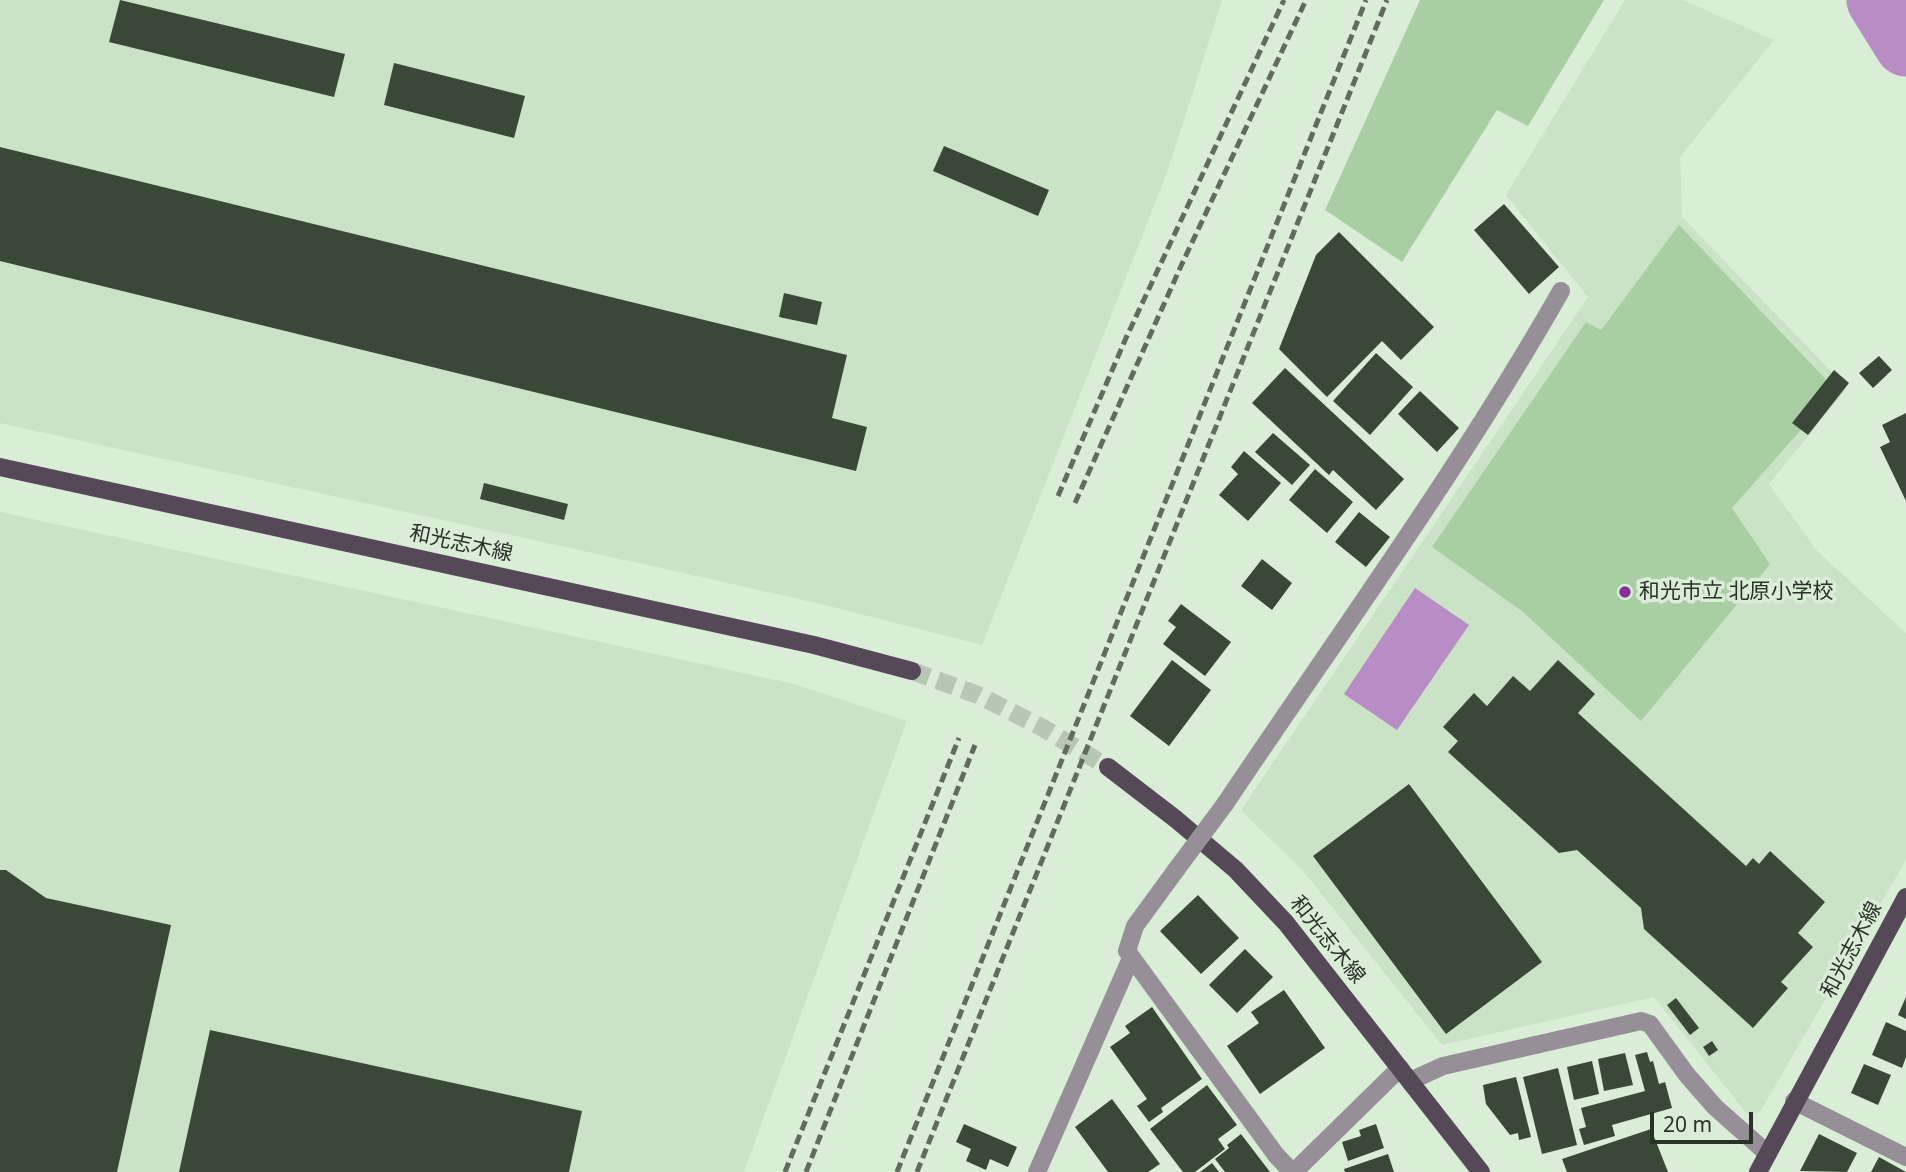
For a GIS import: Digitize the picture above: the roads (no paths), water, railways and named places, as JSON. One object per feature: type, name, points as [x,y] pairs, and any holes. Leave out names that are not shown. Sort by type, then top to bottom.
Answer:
[{"type":"main road","name":"和光志木線","points":[[0,467],[814,645],[912,671]]},
{"type":"main road","name":"和光志木線","points":[[1108,767],[1236,869],[1286,923],[1481,1172]]},
{"type":"main road","name":"和光志木線","points":[[1758,1172],[1906,897]]},
{"type":"street","points":[[1561,291],[1510,380],[1446,482],[1225,804],[1135,926],[1127,951],[1276,1155],[1293,1172],[1405,1074],[1641,1021],[1650,1024],[1687,1075],[1715,1107],[1768,1154]]},
{"type":"street","points":[[1037,1172],[1131,958]]},
{"type":"street","points":[[1794,1101],[1906,1157]]},
{"type":"waterway","points":[[1878,0],[1906,45]]},
{"type":"tunnel","points":[[912,671],[978,695],[1043,728],[1108,767]]},
{"type":"railway","points":[[1058,496],[1126,338],[1284,0]]},
{"type":"railway","points":[[1075,503],[1181,266],[1306,0]]},
{"type":"railway","points":[[897,1172],[1366,0]]},
{"type":"railway","points":[[917,1172],[1387,0]]},
{"type":"railway","points":[[785,1172],[959,738]]},
{"type":"railway","points":[[806,1172],[975,745]]},
{"type":"place","name":"和光市立 北原小学校","points":[[1625,592]]}]
